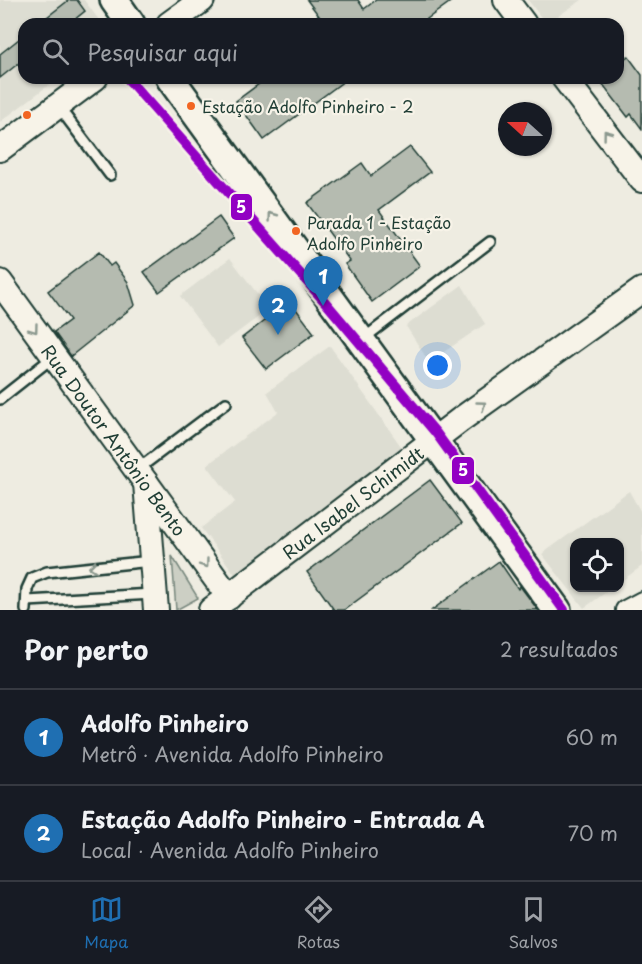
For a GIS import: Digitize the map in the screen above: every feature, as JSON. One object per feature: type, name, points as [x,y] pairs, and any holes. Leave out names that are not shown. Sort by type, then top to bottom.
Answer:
[{"type":"main road","points":[[114,0],[127,18]]},
{"type":"main road","points":[[174,84],[557,610]]},
{"type":"street","points":[[177,18],[202,0]]},
{"type":"street","points":[[506,0],[520,18]]},
{"type":"street","points":[[0,149],[87,84]]},
{"type":"street","points":[[569,84],[642,180]]},
{"type":"street","name":"Rua Doutor Antônio Bento","points":[[0,282],[141,477],[220,604]]},
{"type":"street","name":"Rua Isabel Schimidt","points":[[220,604],[434,439],[642,290]]},
{"type":"street","points":[[141,477],[155,602]]},
{"type":"street","points":[[625,610],[642,601]]},
{"type":"lane","points":[[58,106],[110,175]]},
{"type":"lane","points":[[362,340],[490,242]]},
{"type":"lane","points":[[0,399],[54,356]]},
{"type":"lane","points":[[141,477],[226,403]]},
{"type":"lane","points":[[151,561],[47,572],[32,578],[27,590],[27,605],[155,602]]},
{"type":"shaded area","points":[[0,0],[84,0],[98,18],[18,18],[18,84],[50,84],[0,122]]},
{"type":"shaded area","points":[[528,0],[582,0],[555,18],[542,18]]},
{"type":"shaded area","points":[[230,258],[269,309],[218,347],[180,296]]},
{"type":"shaded area","points":[[462,285],[485,324],[429,362],[406,326]]},
{"type":"shaded area","points":[[330,346],[405,452],[237,577],[201,528],[235,502],[207,465],[278,412],[267,392]]},
{"type":"shaded area","points":[[629,491],[642,514],[642,566],[624,579],[624,538],[570,538],[570,590],[542,554]]},
{"type":"shaded area","points":[[172,556],[198,598],[176,610]]},
{"type":"shaded area","points":[[572,592],[606,592],[584,608]]},
{"type":"building","points":[[69,0],[77,0],[85,11],[76,18],[46,18]]},
{"type":"building","points":[[307,0],[358,0],[364,9],[376,0],[453,0],[428,18],[320,18]]},
{"type":"building","points":[[18,40],[18,64],[0,78],[0,54]]},
{"type":"building","points":[[628,56],[642,75],[642,129],[631,114],[628,117],[603,84],[624,84],[624,59]]},
{"type":"building","points":[[259,84],[340,84],[264,140],[236,101]]},
{"type":"building","points":[[410,147],[430,172],[379,210],[420,266],[372,302],[345,264],[350,261],[307,203],[362,163],[371,176]]},
{"type":"building","points":[[219,217],[234,238],[159,292],[144,272]]},
{"type":"building","points":[[99,252],[110,266],[114,263],[128,282],[135,305],[71,356],[54,332],[70,320],[48,291]]},
{"type":"building","points":[[290,301],[314,333],[266,369],[242,338]]},
{"type":"building","points":[[430,480],[462,523],[344,610],[334,610],[307,572]]},
{"type":"building","points":[[499,561],[518,589],[520,586],[538,610],[432,610]]},
{"type":"transit line","name":"5","points":[[132,84],[326,303],[436,433],[564,610]]},
{"type":"place","name":"Estação Adolfo Pinheiro - 2","points":[[191,106]]},
{"type":"place","name":"Parada 1 - Estação Adolfo Pinheiro","points":[[296,231]]},
{"type":"place","name":"Adolfo Pinheiro","points":[[323,306]]},
{"type":"place","name":"Estação Adolfo Pinheiro - Entrada A","points":[[278,335]]}]
